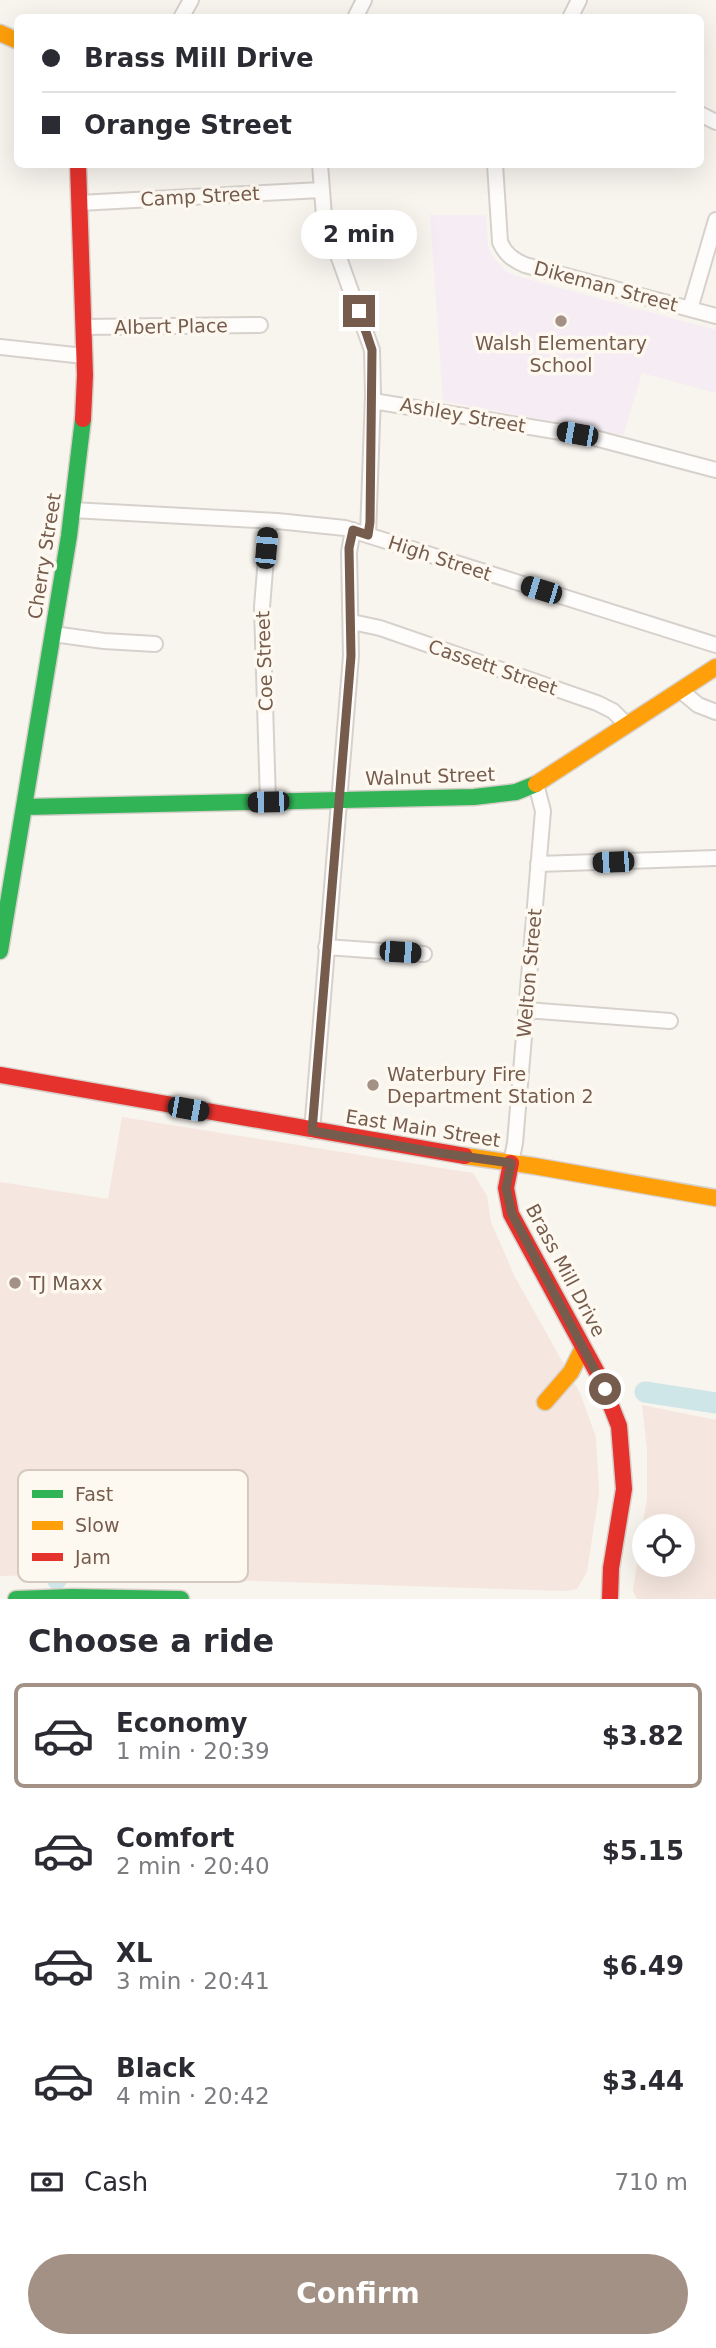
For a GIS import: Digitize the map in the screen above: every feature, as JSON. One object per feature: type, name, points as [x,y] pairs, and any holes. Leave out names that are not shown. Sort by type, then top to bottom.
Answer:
[{"type":"main road","name":"Cherry Street","points":[[0,951],[4,894],[24,807],[53,634],[84,414],[78,168]]},
{"type":"main road","name":"Walnut Street","points":[[24,807],[489,796],[516,792],[536,785],[716,667]]},
{"type":"main road","name":"East Main Street","points":[[0,1075],[440,1153],[716,1198]]},
{"type":"main road","name":"Brass Mill Drive","points":[[511,1163],[506,1188],[512,1214],[611,1403],[620,1432],[624,1489],[611,1568],[610,1599]]},
{"type":"main road","points":[[545,1402],[571,1372],[583,1348]]},
{"type":"main road","points":[[16,1599],[181,1599]]},
{"type":"street","points":[[320,168],[324,216],[371,343],[373,401],[368,535]]},
{"type":"street","name":"Dikeman Street","points":[[495,168],[500,242],[505,253],[513,260],[716,316]]},
{"type":"street","name":"Camp Street","points":[[79,203],[321,190]]},
{"type":"street","points":[[690,309],[716,220]]},
{"type":"street","name":"Albert Place","points":[[83,327],[260,325]]},
{"type":"street","points":[[0,347],[84,356]]},
{"type":"street","name":"Ashley Street","points":[[373,401],[591,437],[716,470]]},
{"type":"street","name":"High Street","points":[[72,510],[269,521],[353,530],[716,645]]},
{"type":"street","name":"Coe Street","points":[[268,802],[262,607],[269,521]]},
{"type":"street","points":[[312,1131],[352,622],[349,552],[353,530]]},
{"type":"street","name":"Cassett Street","points":[[352,622],[380,628],[597,703],[613,711],[627,725]]},
{"type":"street","points":[[53,634],[155,644]]},
{"type":"street","points":[[680,690],[693,702],[716,712]]},
{"type":"street","name":"Welton Street","points":[[511,1163],[542,811],[536,785]]},
{"type":"street","points":[[538,864],[716,858]]},
{"type":"street","points":[[326,947],[424,954]]},
{"type":"street","points":[[526,1010],[670,1021]]},
{"type":"shaded area","name":"Walsh Elementary School","points":[[430,215],[486,215],[488,246],[493,257],[507,272],[716,330],[716,393],[642,373],[623,435],[443,401]]},
{"type":"shaded area","points":[[122,1117],[473,1173],[487,1196],[491,1222],[515,1277],[580,1393],[596,1437],[599,1494],[587,1572],[577,1589],[565,1591],[248,1581],[248,1470],[18,1470],[18,1576],[0,1576],[0,1182],[108,1199]]},
{"type":"shaded area","points":[[642,1405],[716,1420],[716,1599],[637,1599],[633,1591],[635,1577],[695,1577],[695,1514],[644,1514],[647,1449]]},
{"type":"waterway","points":[[645,1392],[716,1403]]},
{"type":"traffic: fast","points":[[0,951],[69,536],[83,419]]},
{"type":"traffic: fast","points":[[25,807],[474,797],[516,792],[536,784]]},
{"type":"traffic: fast","points":[[16,1599],[181,1599]]},
{"type":"traffic: slow","points":[[0,33],[14,39]]},
{"type":"traffic: slow","points":[[536,784],[716,667]]},
{"type":"traffic: slow","points":[[465,1156],[716,1198]]},
{"type":"traffic: slow","points":[[545,1402],[571,1372],[583,1348]]},
{"type":"traffic: jam","points":[[78,168],[85,375],[83,419]]},
{"type":"traffic: jam","points":[[0,1075],[465,1156]]},
{"type":"traffic: jam","points":[[511,1163],[506,1188],[511,1214],[600,1378],[619,1426],[624,1489],[611,1568],[610,1599]]},
{"type":"place","name":"Walsh Elementary School","points":[[561,321]]},
{"type":"place","name":"Waterbury Fire Department Station 2","points":[[373,1085]]},
{"type":"place","name":"TJ Maxx","points":[[15,1283]]},
{"type":"route","points":[[359,311],[372,350],[370,522],[368,535],[353,530],[349,548],[351,656],[312,1131],[511,1163],[506,1188],[512,1214],[605,1389]]}]
